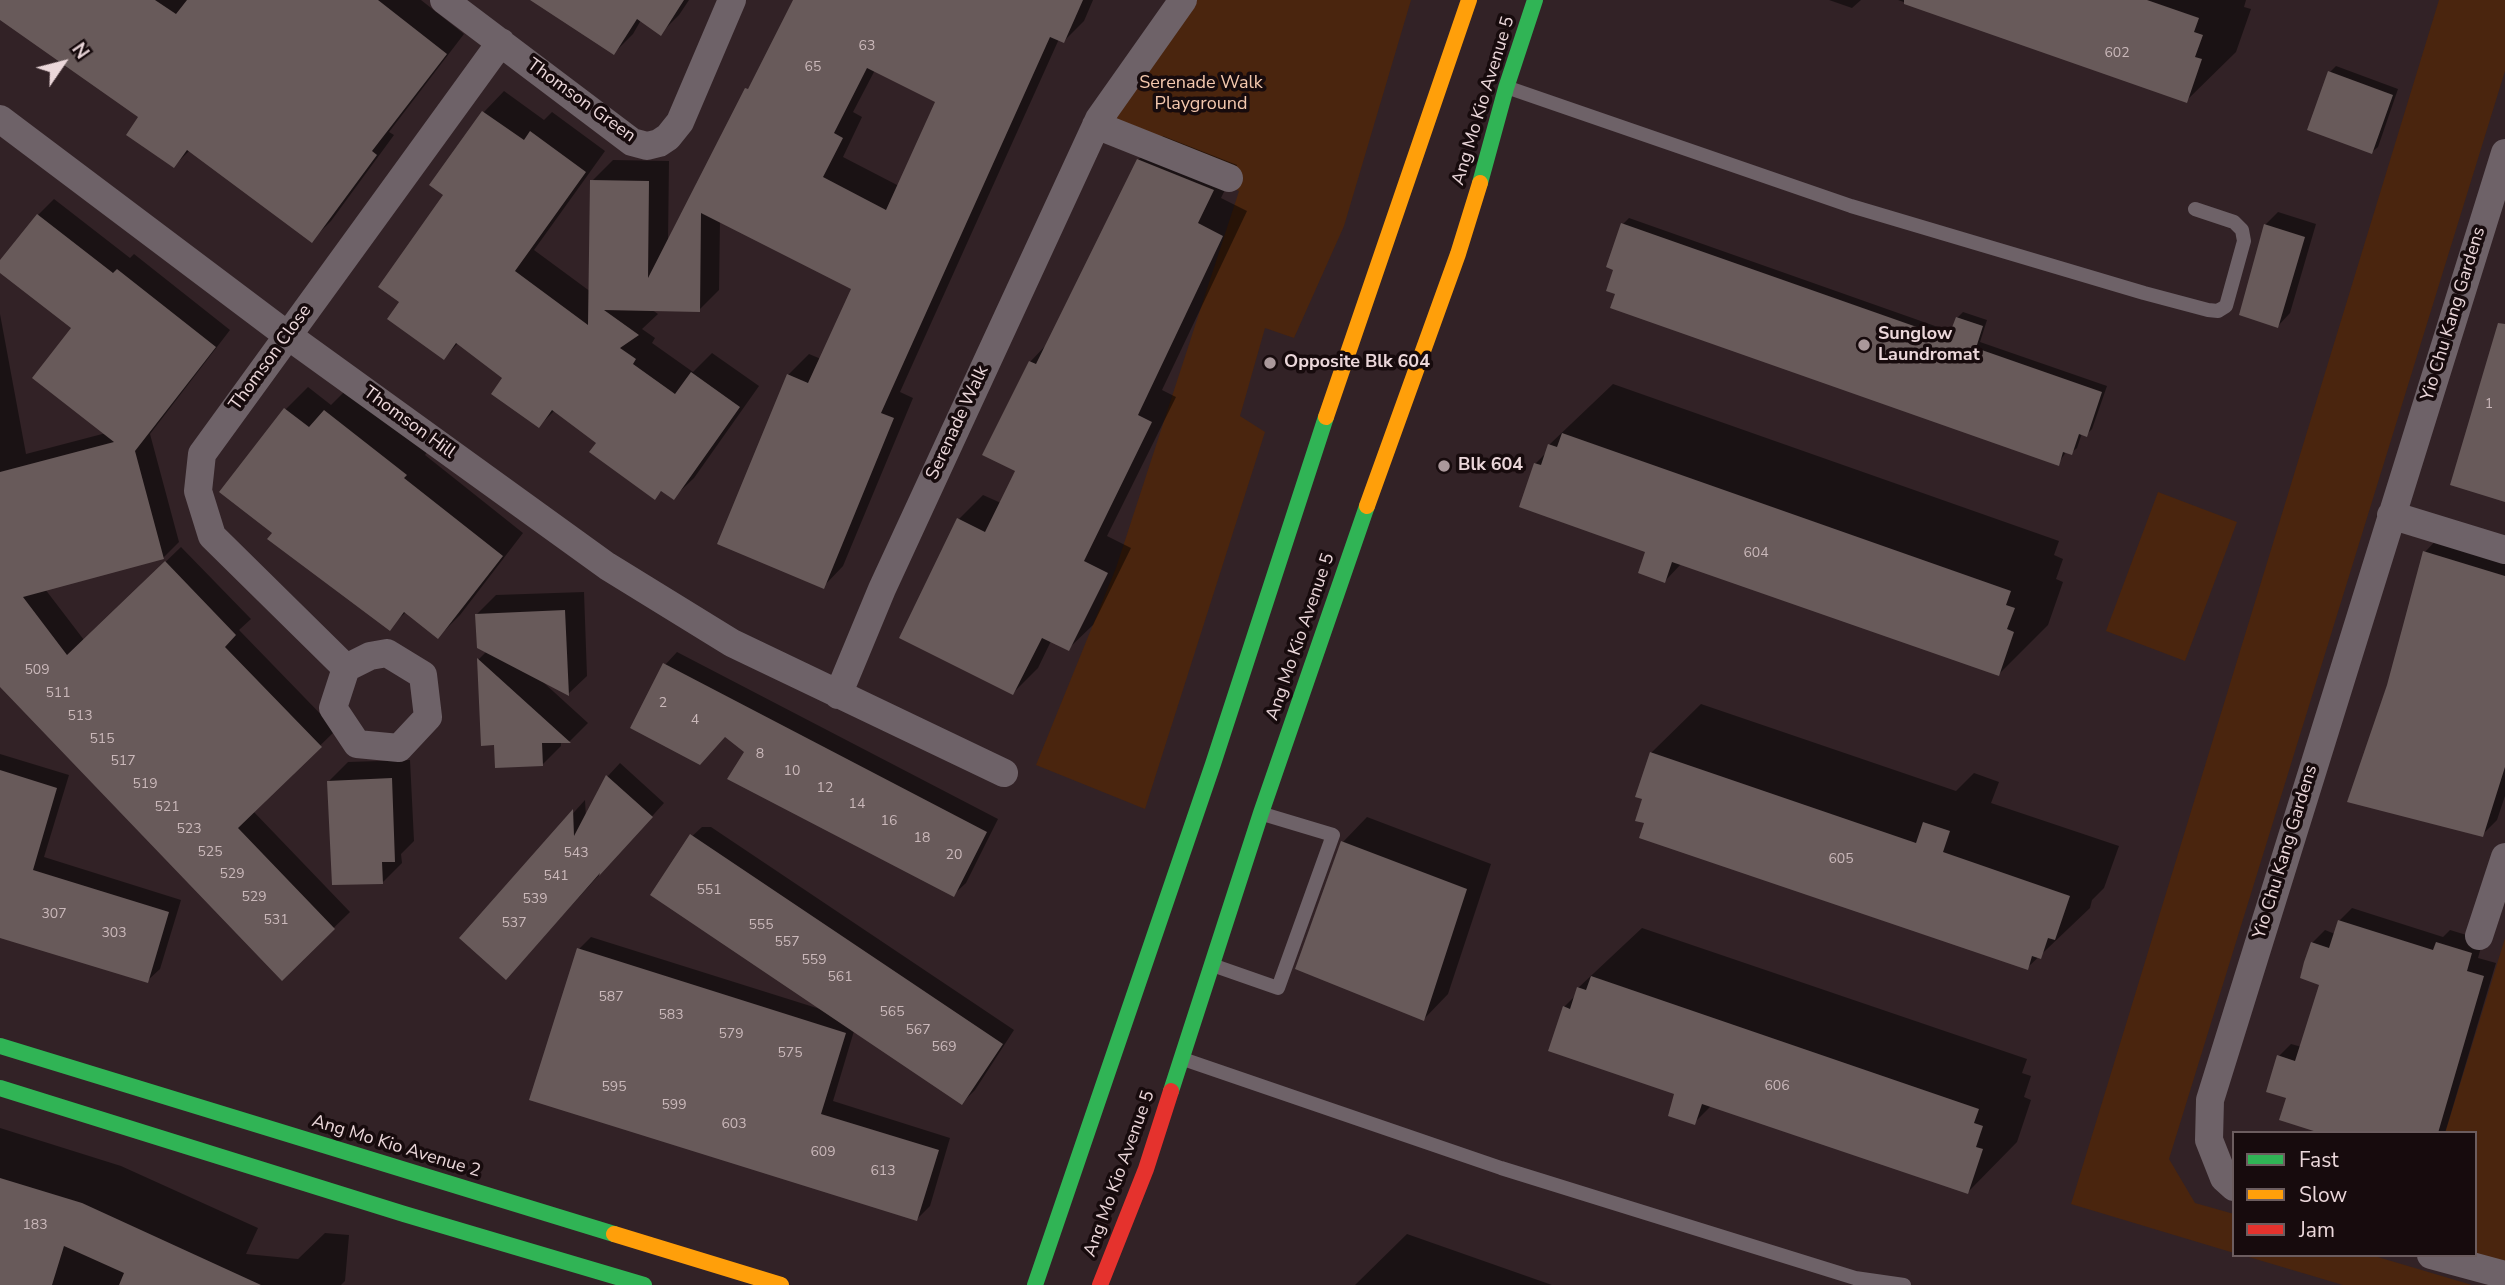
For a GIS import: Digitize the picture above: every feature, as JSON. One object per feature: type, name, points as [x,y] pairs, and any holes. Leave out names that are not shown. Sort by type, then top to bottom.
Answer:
[{"type":"main road","points":[[1035,1285],[1469,0]]},
{"type":"main road","name":"Ang Mo Kio Avenue 5","points":[[1100,1285],[1146,1170],[1261,813],[1345,567],[1458,254],[1492,145],[1506,87],[1535,0]]},
{"type":"main road","name":"Ang Mo Kio Avenue 2","points":[[0,1046],[416,1174],[624,1258],[644,1285]]},
{"type":"main road","name":"Ang Mo Kio Avenue 2","points":[[0,1088],[404,1214],[624,1258],[781,1285]]},
{"type":"main road","points":[[404,1214],[426,1214],[438,1203],[433,1188],[416,1174]]},
{"type":"street","name":"Thomson Green","points":[[444,0],[632,142],[647,146],[668,137],[680,122],[732,0]]},
{"type":"street","name":"Serenade Walk","points":[[838,695],[883,589],[1096,125],[1183,0]]},
{"type":"street","name":"Thomson Close","points":[[346,668],[212,536],[198,491],[202,454],[501,42]]},
{"type":"street","name":"Thomson Hill","points":[[0,119],[287,335],[607,566],[733,643],[838,695]]},
{"type":"street","points":[[1096,125],[1229,178]]},
{"type":"street","name":"Yio Chu Kang Gardens","points":[[2232,1185],[2224,1178],[2209,1140],[2210,1100],[2505,153]]},
{"type":"street","points":[[2391,515],[2505,550]]},
{"type":"street","points":[[838,695],[1004,773]]},
{"type":"street","points":[[2479,936],[2505,857]]},
{"type":"street","points":[[2438,1257],[2505,1275]]},
{"type":"lane","points":[[1506,87],[1851,206],[2131,289],[2218,311],[2226,306],[2244,241],[2242,230],[2234,222],[2195,209]]},
{"type":"lane","points":[[1212,965],[1278,988],[1333,835],[1261,813]]},
{"type":"lane","points":[[1182,1058],[1514,1172],[1855,1278],[1904,1285]]},
{"type":"green space","name":"Serenade Walk Playground","points":[[1183,0],[1411,0],[1344,226],[1294,338],[1265,328],[1240,416],[1265,432],[1145,809],[1036,765],[1116,568],[1239,191],[1099,119]]},
{"type":"green space","points":[[2439,0],[2505,0],[2505,71],[2169,1159],[2195,1203],[2232,1213],[2232,1252],[2071,1204]]},
{"type":"green space","points":[[2158,492],[2237,522],[2185,661],[2106,631]]},
{"type":"green space","points":[[2505,938],[2505,1272],[2477,1256],[2477,1131],[2446,1131]]},
{"type":"green space","points":[[2249,1257],[2378,1257],[2472,1285],[2343,1285]]},
{"type":"building","points":[[0,0],[155,0],[176,14],[187,0],[378,0],[447,54],[372,151],[377,155],[312,243],[187,150],[174,168],[126,135],[138,117],[0,20]]},
{"type":"building","points":[[530,0],[684,0],[661,36],[637,19],[614,55]]},
{"type":"building","points":[[793,0],[1083,0],[1064,43],[1050,37],[881,413],[894,418],[824,589],[717,544],[787,374],[808,383],[851,289],[701,213],[700,312],[604,310],[639,335],[620,348],[636,359],[633,364],[675,394],[691,372],[740,407],[674,500],[661,491],[655,500],[589,452],[596,443],[552,410],[539,428],[491,394],[502,378],[456,343],[444,360],[387,319],[399,302],[378,287],[443,195],[429,185],[482,111],[524,140],[530,131],[586,172],[515,271],[588,325],[590,180],[649,181],[648,278],[745,88],[748,89]],"holes":[[[867,68],[935,102],[886,210],[823,177],[843,138],[834,133]]]},
{"type":"building","points":[[1904,0],[2147,0],[2199,18],[2194,32],[2203,35],[2195,57],[2202,59],[2187,103],[1904,4]]},
{"type":"building","points":[[2328,71],[2393,95],[2372,154],[2307,130]]},
{"type":"building","points":[[1137,159],[1214,190],[1198,223],[1223,236],[1138,415],[1152,422],[1084,561],[1108,573],[1069,651],[1042,638],[1013,695],[899,638],[957,518],[985,532],[1015,471],[982,455],[1029,361],[1036,364]]},
{"type":"building","points":[[37,214],[113,273],[117,269],[216,347],[135,451],[164,559],[23,597],[67,655],[165,561],[236,635],[225,647],[322,747],[238,828],[335,929],[282,981],[0,687],[0,472],[114,442],[32,378],[71,328],[0,273],[0,260]]},
{"type":"building","name":"Sunglow Laundromat","points":[[1621,223],[1948,338],[1956,317],[1983,326],[1976,348],[2102,392],[2087,437],[2079,434],[2072,455],[2063,452],[2059,466],[1610,308],[1615,294],[1606,291],[1613,270],[1606,267]]},
{"type":"building","points":[[2264,224],[2305,237],[2278,328],[2239,315]]},
{"type":"building","points":[[2498,323],[2505,324],[2505,502],[2450,485]]},
{"type":"building","points":[[284,408],[309,427],[324,410],[407,475],[404,478],[503,556],[438,639],[404,612],[390,631],[267,539],[272,533],[219,492]]},
{"type":"building","points":[[1562,433],[2011,591],[2006,605],[2015,608],[2007,629],[2014,632],[1999,676],[1672,562],[1665,583],[1638,573],[1645,552],[1519,507],[1534,463],[1541,465],[1548,444],[1557,447]]},
{"type":"building","points":[[2423,551],[2505,576],[2505,767],[2483,837],[2347,802],[2387,685]]},
{"type":"building","points":[[565,610],[569,696],[477,648],[475,614]]},
{"type":"building","points":[[477,658],[571,743],[542,743],[543,766],[495,768],[494,745],[481,746]]},
{"type":"building","points":[[663,663],[987,832],[954,897],[727,779],[744,752],[725,737],[700,765],[630,728]]},
{"type":"building","points":[[1650,752],[1916,843],[1923,822],[1950,831],[1943,852],[2070,896],[2055,940],[2048,938],[2041,959],[2032,956],[2028,970],[1639,838],[1644,823],[1635,821],[1642,799],[1635,797]]},
{"type":"building","points":[[0,770],[57,788],[33,870],[169,912],[148,983],[0,938]]},
{"type":"building","points":[[606,775],[653,817],[506,980],[459,938],[573,809],[574,836]]},
{"type":"building","points":[[392,778],[395,862],[382,862],[383,884],[332,885],[327,781]]},
{"type":"building","points":[[690,834],[1003,1044],[962,1105],[650,895]]},
{"type":"building","points":[[1341,841],[1467,889],[1424,1021],[1295,969]]},
{"type":"building","points":[[2338,920],[2433,950],[2436,942],[2472,953],[2467,971],[2484,976],[2439,1131],[2314,1131],[2279,1120],[2286,1098],[2266,1092],[2277,1055],[2295,1061],[2319,985],[2300,978],[2311,942],[2329,948]]},
{"type":"building","points":[[577,948],[846,1033],[821,1114],[939,1150],[917,1221],[529,1100]]},
{"type":"building","points":[[1591,976],[1979,1109],[1974,1123],[1983,1126],[1976,1147],[1983,1149],[1968,1194],[1702,1104],[1695,1125],[1668,1116],[1674,1094],[1548,1051],[1563,1006],[1570,1009],[1577,987],[1586,990]]},
{"type":"building","points":[[0,1178],[82,1203],[261,1285],[119,1285],[124,1273],[64,1246],[52,1285],[0,1285]]},
{"type":"traffic: fast","points":[[1480,183],[1506,88],[1535,0]]},
{"type":"traffic: fast","points":[[1035,1285],[1213,764],[1326,417]]},
{"type":"traffic: fast","points":[[1171,1091],[1261,813],[1367,506]]},
{"type":"traffic: fast","points":[[0,1046],[614,1234]]},
{"type":"traffic: fast","points":[[0,1088],[404,1214],[644,1285]]},
{"type":"traffic: slow","points":[[1326,417],[1469,0]]},
{"type":"traffic: slow","points":[[1367,506],[1458,254],[1480,183]]},
{"type":"traffic: slow","points":[[614,1234],[781,1285]]},
{"type":"traffic: jam","points":[[1100,1285],[1146,1169],[1171,1091]]},
{"type":"place","name":"Sunglow Laundromat","points":[[1864,345]]},
{"type":"place","name":"Opposite Blk 604","points":[[1270,363]]},
{"type":"place","name":"Blk 604","points":[[1444,466]]}]
